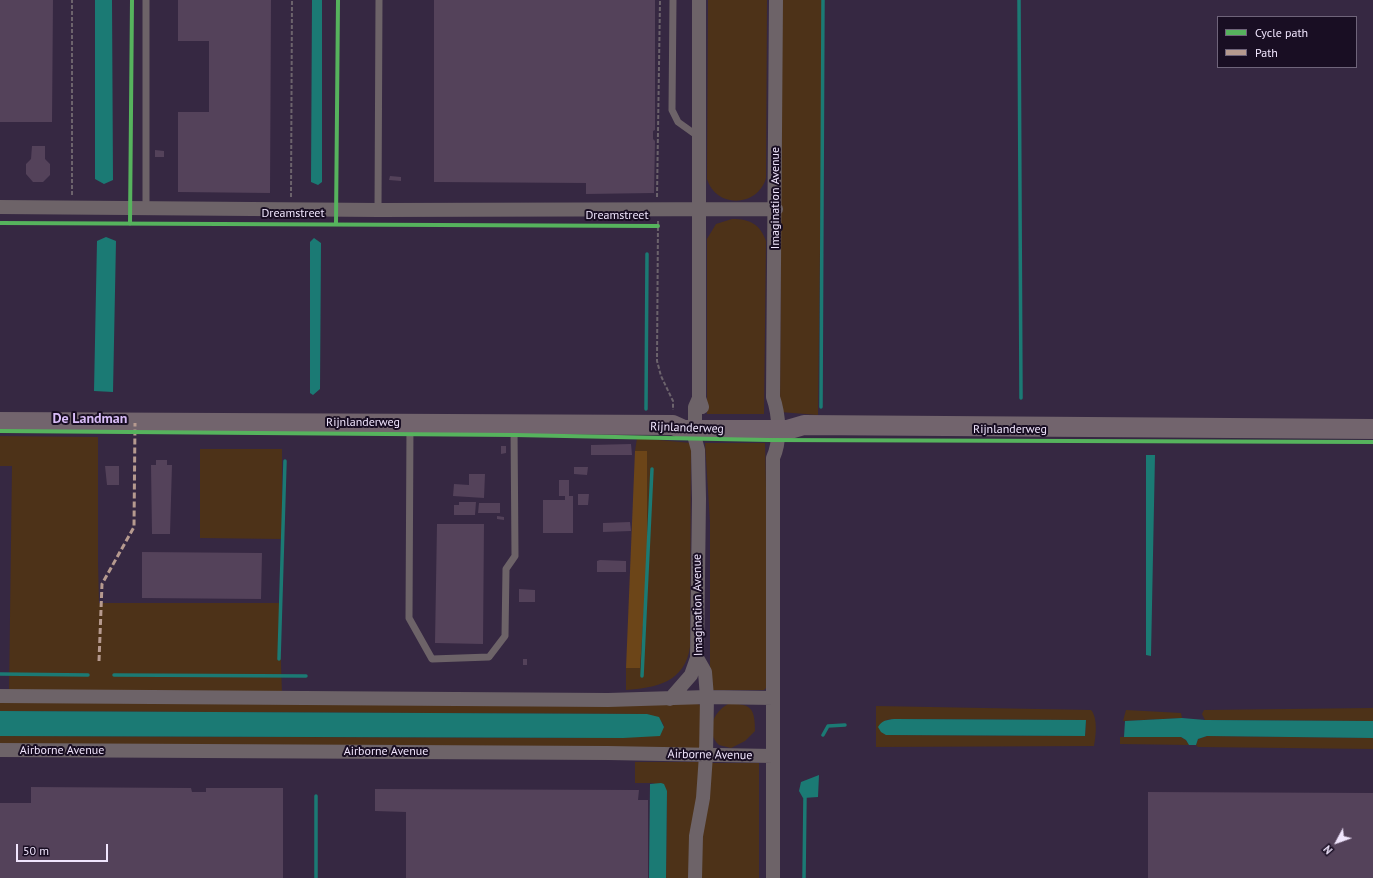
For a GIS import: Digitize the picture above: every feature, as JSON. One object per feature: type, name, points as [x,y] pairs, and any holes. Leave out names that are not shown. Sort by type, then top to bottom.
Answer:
[{"type":"street","name":"Imagination Avenue","points":[[695,878],[696,836],[703,798],[706,755],[707,697],[705,672],[697,658],[698,450],[702,439],[695,407],[699,398],[699,0]]},
{"type":"street","name":"Imagination Avenue","points":[[773,878],[773,458],[777,449],[769,407],[773,397],[776,209],[776,0]]},
{"type":"street","name":"Dreamstreet","points":[[0,207],[378,210],[776,209]]},
{"type":"street","name":"Rijnlanderweg","points":[[0,422],[673,425],[683,420],[698,425],[773,425],[786,420],[804,425],[1373,429]]},
{"type":"street","points":[[670,699],[691,675],[697,658]]},
{"type":"street","points":[[0,696],[608,700],[707,697],[773,698]]},
{"type":"street","name":"Airborne Avenue","points":[[0,750],[600,753],[773,756]]},
{"type":"lane","points":[[146,0],[146,208]]},
{"type":"lane","points":[[378,210],[379,0]]},
{"type":"lane","points":[[672,0],[672,110],[678,122],[699,137]]},
{"type":"lane","points":[[410,424],[409,618],[432,659],[489,657],[505,636],[506,569],[515,556],[514,425]]},
{"type":"path","points":[[72,0],[72,207]]},
{"type":"path","points":[[291,209],[292,0]]},
{"type":"shaded area","points":[[95,0],[112,0],[113,180],[104,184],[95,179]]},
{"type":"shaded area","points":[[312,0],[322,0],[322,182],[318,185],[311,182]]},
{"type":"shaded area","points":[[708,0],[767,0],[766,178],[762,188],[755,195],[737,201],[728,200],[719,196],[712,189],[707,179]]},
{"type":"shaded area","points":[[782,0],[823,0],[818,415],[780,412]]},
{"type":"shaded area","points":[[732,219],[749,221],[754,224],[761,230],[766,241],[764,414],[707,414],[707,239],[716,224]]},
{"type":"shaded area","points":[[106,237],[116,241],[113,392],[94,391],[97,241]]},
{"type":"shaded area","points":[[314,238],[321,243],[320,389],[313,395],[310,393],[310,242]]},
{"type":"shaded area","points":[[0,436],[98,437],[99,603],[279,603],[282,694],[9,693],[12,466],[0,466]]},
{"type":"shaded area","points":[[637,438],[691,443],[690,647],[687,659],[682,668],[667,681],[658,685],[626,690],[626,668],[640,668],[647,567],[647,451],[635,451]]},
{"type":"shaded area","points":[[705,443],[765,443],[767,531],[766,688],[764,690],[710,690],[710,522]]},
{"type":"shaded area","points":[[200,449],[282,449],[282,539],[200,538]]},
{"type":"shaded area","points":[[635,451],[647,451],[647,567],[640,668],[626,668]]},
{"type":"shaded area","points":[[1146,455],[1155,455],[1151,656],[1146,655]]},
{"type":"shaded area","points":[[0,700],[698,704],[700,705],[700,749],[0,746],[0,736],[578,738],[664,727],[660,720],[647,714],[0,711]]},
{"type":"shaded area","points":[[728,704],[742,705],[750,708],[753,712],[755,723],[755,731],[745,741],[731,748],[719,745],[712,734],[715,717],[718,712]]},
{"type":"shaded area","points":[[876,706],[1091,710],[1096,722],[1094,746],[876,747]],"holes":[[[894,719],[1086,720],[1085,736],[886,735],[886,720]]]},
{"type":"shaded area","points":[[1373,708],[1373,721],[1205,720],[1202,714],[1204,710]]},
{"type":"shaded area","points":[[1126,710],[1181,713],[1182,718],[1123,721]]},
{"type":"shaded area","points":[[0,711],[647,714],[659,717],[664,727],[660,736],[623,738],[0,736]]},
{"type":"shaded area","points":[[1182,718],[1205,720],[1373,721],[1373,738],[1207,736],[1198,739],[1196,745],[1189,745],[1186,740],[1181,737],[1124,737],[1125,721]]},
{"type":"shaded area","points":[[894,719],[1086,720],[1085,736],[886,735],[881,732],[878,727],[881,723]]},
{"type":"shaded area","points":[[1207,736],[1373,738],[1373,749],[1198,747],[1196,745],[1198,739]]},
{"type":"shaded area","points":[[1120,737],[1181,737],[1186,740],[1189,745],[1120,744]]},
{"type":"shaded area","points":[[635,762],[702,762],[689,878],[666,878],[667,791],[653,783],[635,783]]},
{"type":"shaded area","points":[[708,763],[759,763],[759,878],[702,878],[702,832]]},
{"type":"shaded area","points":[[819,775],[818,797],[803,798],[799,791],[801,782]]},
{"type":"shaded area","points":[[650,784],[664,784],[667,791],[666,878],[649,878]]},
{"type":"building","points":[[0,0],[53,0],[52,122],[0,122]]},
{"type":"building","points":[[178,0],[271,0],[270,193],[178,192],[178,112],[209,112],[209,41],[178,41]]},
{"type":"building","points":[[434,0],[655,0],[655,130],[653,131],[653,139],[655,141],[654,193],[586,194],[586,183],[434,182]]},
{"type":"building","points":[[32,146],[45,146],[45,159],[50,164],[50,175],[43,182],[33,182],[26,174],[26,164],[31,159]]},
{"type":"building","points":[[155,150],[164,151],[164,157],[155,157]]},
{"type":"building","points":[[390,176],[401,177],[401,181],[389,180]]},
{"type":"building","points":[[631,444],[632,455],[591,455],[591,445]]},
{"type":"building","points":[[501,446],[506,446],[506,453],[501,454]]},
{"type":"building","points":[[156,460],[167,460],[167,465],[172,465],[170,534],[152,534],[151,465],[156,465]]},
{"type":"building","points":[[105,466],[119,466],[119,485],[107,485]]},
{"type":"building","points":[[574,467],[588,467],[587,475],[574,474]]},
{"type":"building","points":[[469,474],[485,474],[484,498],[453,496],[454,484],[469,485]]},
{"type":"building","points":[[559,480],[569,480],[569,496],[573,496],[573,533],[543,533],[543,500],[565,500],[565,496],[559,496]]},
{"type":"building","points":[[578,494],[589,494],[588,505],[578,505]]},
{"type":"building","points":[[459,502],[476,502],[475,515],[454,515],[454,505],[459,505]]},
{"type":"building","points":[[479,503],[500,503],[500,513],[478,513]]},
{"type":"building","points":[[497,516],[504,517],[504,520],[497,519]]},
{"type":"building","points":[[630,522],[631,531],[603,532],[603,523]]},
{"type":"building","points":[[437,524],[484,524],[483,644],[435,643]]},
{"type":"building","points":[[142,552],[262,553],[261,599],[142,598]]},
{"type":"building","points":[[597,561],[626,561],[626,572],[597,572]]},
{"type":"building","points":[[519,589],[535,590],[535,602],[519,602]]},
{"type":"building","points":[[523,659],[527,659],[527,665],[523,665]]},
{"type":"building","points":[[31,787],[191,788],[192,792],[206,792],[206,788],[283,788],[283,878],[0,878],[0,803],[31,803]]},
{"type":"building","points":[[375,789],[639,790],[638,800],[648,800],[648,878],[406,878],[406,812],[375,811]]},
{"type":"building","points":[[1148,792],[1373,793],[1373,878],[1148,878]]},
{"type":"waterway","points":[[821,407],[823,0]]},
{"type":"waterway","points":[[1019,0],[1021,398]]},
{"type":"waterway","points":[[646,409],[647,254]]},
{"type":"waterway","points":[[279,659],[285,461]]},
{"type":"waterway","points":[[642,676],[652,469]]},
{"type":"waterway","points":[[0,674],[88,675]]},
{"type":"waterway","points":[[114,675],[306,676]]},
{"type":"waterway","points":[[823,735],[828,726],[845,725]]},
{"type":"waterway","points":[[316,796],[316,878]]},
{"type":"waterway","points":[[804,878],[805,796]]},
{"type":"marked path","points":[[99,661],[102,584],[134,527],[135,423]]},
{"type":"cycle path","points":[[130,224],[132,0]]},
{"type":"cycle path","points":[[336,224],[338,0]]},
{"type":"cycle path","points":[[0,223],[658,226]]},
{"type":"cycle path","points":[[0,431],[514,435],[768,440],[1373,442]]},
{"type":"district","name":"De Landman","points":[[90,419]]}]
